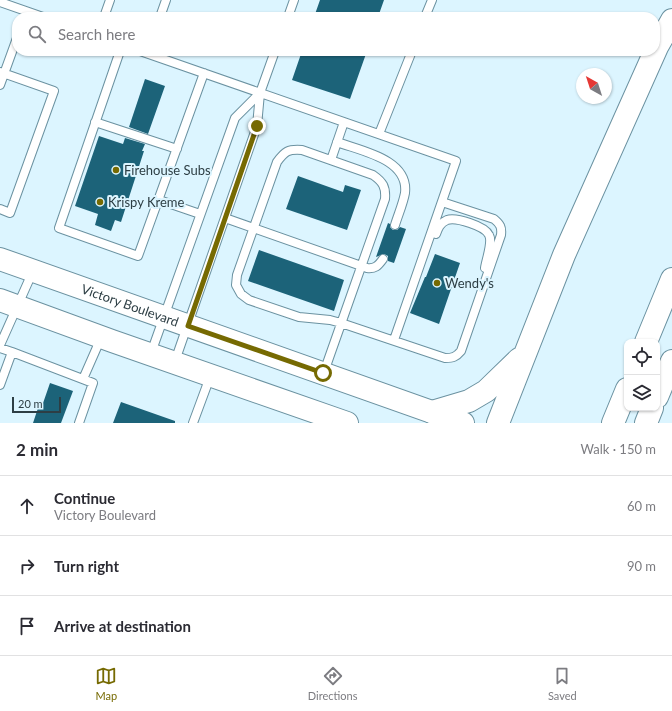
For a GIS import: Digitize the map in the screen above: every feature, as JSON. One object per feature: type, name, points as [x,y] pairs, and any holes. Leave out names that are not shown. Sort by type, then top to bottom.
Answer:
[{"type":"main road","points":[[660,42],[672,20]]},
{"type":"main road","points":[[498,423],[564,255],[653,56]]},
{"type":"main road","name":"Victory Boulevard","points":[[0,259],[463,423]]},
{"type":"main road","points":[[647,339],[672,279]]},
{"type":"main road","points":[[9,303],[341,422]]},
{"type":"main road","points":[[432,412],[469,400],[486,391],[524,354]]},
{"type":"main road","points":[[660,390],[672,361]]},
{"type":"main road","points":[[614,422],[624,397]]},
{"type":"main road","points":[[646,423],[651,411]]},
{"type":"lane","points":[[106,12],[110,0]]},
{"type":"lane","points":[[162,12],[166,0]]},
{"type":"lane","points":[[290,12],[294,0]]},
{"type":"lane","points":[[427,12],[432,0]]},
{"type":"lane","points":[[0,2],[22,12]]},
{"type":"lane","points":[[0,85],[2,72],[12,49]]},
{"type":"lane","points":[[118,56],[58,228],[138,256],[204,73]]},
{"type":"lane","points":[[156,56],[456,161],[394,340]]},
{"type":"lane","points":[[175,363],[257,126],[260,93],[273,56]]},
{"type":"lane","points":[[379,134],[410,56]]},
{"type":"lane","points":[[0,209],[10,213],[54,91],[2,72]]},
{"type":"lane","points":[[151,354],[234,118],[260,93]]},
{"type":"lane","points":[[95,122],[177,150]]},
{"type":"lane","points":[[331,160],[344,122]]},
{"type":"lane","points":[[337,142],[382,158],[392,163],[399,171],[404,181],[405,191],[395,225]]},
{"type":"lane","points":[[323,373],[341,323],[362,266],[385,199],[386,190],[382,181],[373,175],[302,150],[292,149],[283,154],[277,162],[237,275],[236,285],[241,294],[249,300],[299,317],[330,320],[341,323],[394,340],[445,358],[452,358],[457,356],[461,351],[501,235],[502,228],[494,219],[442,202]]},
{"type":"lane","points":[[159,200],[200,214]]},
{"type":"lane","points":[[225,218],[373,269],[383,260]]},
{"type":"lane","points":[[405,306],[414,297],[439,226],[447,220],[455,219],[481,227],[489,233],[491,240],[480,297]]},
{"type":"lane","points":[[33,271],[9,303],[0,346],[93,383],[79,423]]},
{"type":"lane","points":[[83,379],[102,337]]},
{"type":"lane","points":[[0,385],[12,352]]},
{"type":"lane","points":[[193,423],[210,375]]},
{"type":"building","points":[[320,0],[384,0],[380,12],[316,12]]},
{"type":"building","points":[[300,56],[365,56],[350,99],[292,80]]},
{"type":"building","points":[[145,79],[165,86],[148,134],[129,127]]},
{"type":"building","points":[[99,136],[123,144],[125,138],[145,144],[121,222],[115,220],[111,231],[95,225],[98,214],[75,206]]},
{"type":"building","points":[[298,176],[343,192],[345,185],[361,190],[347,230],[286,209]]},
{"type":"building","points":[[388,223],[393,230],[397,230],[400,227],[406,229],[394,263],[388,261],[388,256],[384,254],[376,257]]},
{"type":"building","points":[[259,250],[344,280],[334,311],[248,281]]},
{"type":"building","name":"Wendy's","points":[[435,254],[460,263],[439,324],[410,313]]},
{"type":"building","points":[[50,383],[73,391],[61,423],[33,423],[38,408],[41,409]]},
{"type":"building","points":[[121,402],[175,421],[175,423],[113,423]]},
{"type":"place","name":"Firehouse Subs","points":[[116,170]]},
{"type":"place","name":"Krispy Kreme","points":[[100,202]]},
{"type":"place","name":"Wendy's","points":[[437,283]]},
{"type":"route","points":[[257,126],[188,326],[323,373]]}]
